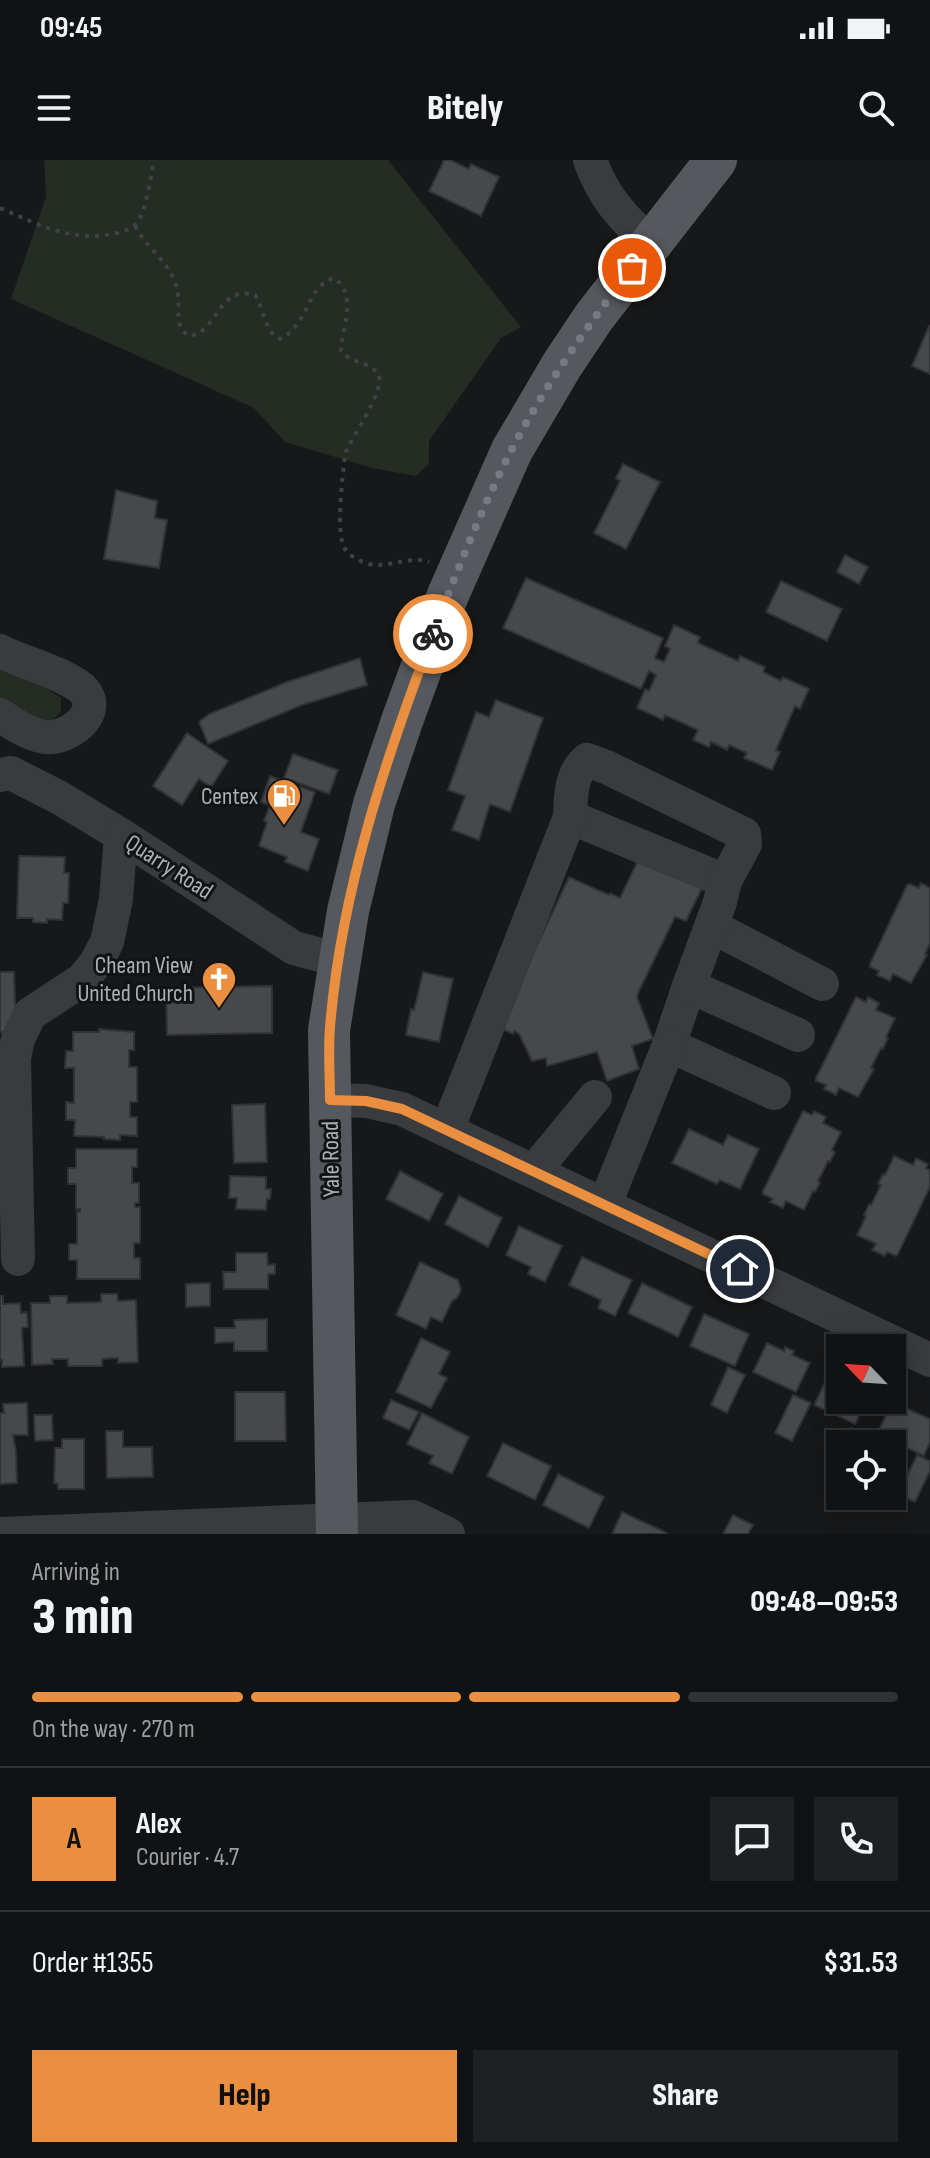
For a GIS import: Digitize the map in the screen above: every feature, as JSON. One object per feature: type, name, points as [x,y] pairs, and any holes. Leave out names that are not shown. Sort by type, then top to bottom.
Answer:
[{"type":"main road","name":"Yale Road","points":[[336,1527],[329,1030],[339,960],[360,855],[374,804],[457,572],[496,483],[535,408],[594,317],[716,160]]},
{"type":"street","points":[[590,160],[607,197],[627,223],[651,243]]},
{"type":"street","points":[[0,651],[69,681],[83,690],[88,702],[79,725],[57,737],[35,734],[0,715]]},
{"type":"street","points":[[447,1130],[570,817],[572,783],[580,766],[587,760],[606,767],[744,834],[745,844],[725,881],[669,1045],[605,1204]]},
{"type":"street","name":"Quarry Road","points":[[0,775],[11,773],[60,798],[294,948],[339,960]]},
{"type":"street","points":[[570,817],[725,881]]},
{"type":"street","points":[[18,1259],[14,1058],[18,1039],[30,1014],[82,980],[107,942],[116,899],[121,835]]},
{"type":"street","points":[[711,926],[822,984]]},
{"type":"street","points":[[689,986],[798,1035]]},
{"type":"street","points":[[669,1045],[774,1093]]},
{"type":"street","points":[[534,1171],[595,1097]]},
{"type":"street","points":[[330,1100],[366,1101],[402,1109],[930,1360]]},
{"type":"street","points":[[0,1534],[336,1527],[413,1517],[448,1534]]},
{"type":"path","points":[[0,208],[43,228],[68,234],[91,237],[116,233],[135,226],[143,211],[154,160]]},
{"type":"path","points":[[135,226],[171,273],[178,293],[179,326],[189,336],[203,332],[228,299],[249,293],[258,299],[267,327],[280,339],[291,334],[323,282],[334,278],[339,280],[347,298],[341,351],[346,357],[372,368],[381,382],[345,454],[340,534],[344,548],[365,563],[379,565],[422,559],[457,572]]},
{"type":"shaded area","points":[[44,160],[388,160],[521,327],[501,338],[429,441],[429,464],[416,476],[372,468],[285,442],[254,408],[11,299],[46,197]]},
{"type":"shaded area","points":[[0,664],[61,698],[61,711],[52,721],[22,716],[0,700]]},
{"type":"building","points":[[444,160],[469,169],[471,164],[499,177],[481,216],[429,191]]},
{"type":"building","points":[[930,327],[930,374],[912,366]]},
{"type":"building","points":[[623,464],[660,482],[626,549],[594,533],[620,481],[616,478]]},
{"type":"building","points":[[116,490],[157,501],[155,518],[167,520],[159,568],[104,559]]},
{"type":"building","points":[[845,555],[868,567],[859,584],[837,572]]},
{"type":"building","points":[[526,578],[663,638],[655,658],[664,662],[670,649],[665,646],[674,625],[700,637],[698,643],[738,661],[740,656],[765,667],[763,672],[781,681],[783,677],[809,689],[800,709],[795,706],[776,750],[780,752],[772,770],[744,758],[747,753],[729,745],[727,750],[711,742],[709,747],[693,740],[698,730],[665,715],[663,720],[637,708],[645,689],[649,691],[656,675],[649,671],[641,689],[503,628]]},
{"type":"building","points":[[781,581],[842,609],[827,641],[766,612]]},
{"type":"building","points":[[360,658],[367,685],[302,705],[208,744],[199,722],[209,714],[287,682]]},
{"type":"building","points":[[496,700],[543,718],[510,812],[490,804],[479,840],[452,830],[465,796],[448,790],[476,712],[489,717]]},
{"type":"building","points":[[187,733],[228,761],[211,787],[199,779],[182,805],[153,786]]},
{"type":"building","points":[[293,754],[338,770],[329,794],[284,778]]},
{"type":"building","name":"Centex","points":[[270,776],[315,792],[301,832],[319,839],[308,871],[285,862],[287,857],[259,846],[270,805],[261,802]]},
{"type":"building","points":[[19,856],[65,857],[64,873],[69,873],[68,903],[63,903],[62,920],[47,919],[47,923],[33,922],[33,918],[17,918]]},
{"type":"building","points":[[640,856],[703,886],[686,921],[675,917],[638,993],[653,1039],[632,1046],[639,1069],[607,1081],[597,1052],[547,1066],[546,1058],[532,1061],[519,1034],[500,1028],[569,877],[620,898]]},
{"type":"building","points":[[921,883],[930,888],[930,943],[927,955],[911,983],[893,974],[890,981],[877,975],[879,971],[870,964],[907,885],[919,888]]},
{"type":"building","points":[[0,972],[14,972],[16,1031],[0,1032]]},
{"type":"building","points":[[423,972],[453,979],[439,1042],[406,1035]]},
{"type":"building","name":"Cheam View United Church","points":[[272,986],[272,1033],[167,1035],[166,988]]},
{"type":"building","points":[[856,997],[866,1002],[868,997],[879,1003],[876,1010],[895,1018],[883,1049],[871,1068],[874,1069],[858,1097],[839,1088],[836,1095],[824,1089],[826,1085],[816,1081],[816,1078]]},
{"type":"building","points":[[99,1029],[134,1032],[134,1050],[129,1050],[129,1067],[137,1067],[137,1102],[130,1102],[130,1117],[137,1117],[137,1136],[120,1135],[120,1140],[74,1136],[75,1120],[66,1120],[66,1102],[74,1103],[74,1068],[65,1068],[66,1051],[73,1051],[73,1032],[99,1032]]},
{"type":"building","points":[[265,1104],[267,1162],[234,1163],[232,1105]]},
{"type":"building","points":[[803,1111],[812,1115],[814,1111],[826,1117],[823,1123],[841,1132],[832,1150],[835,1152],[804,1210],[786,1201],[783,1208],[770,1202],[773,1199],[763,1191]]},
{"type":"building","points":[[689,1129],[723,1145],[728,1135],[759,1149],[740,1189],[720,1180],[717,1184],[672,1163]]},
{"type":"building","points":[[76,1149],[137,1149],[137,1167],[132,1167],[132,1183],[139,1183],[139,1203],[135,1203],[135,1207],[140,1207],[140,1243],[134,1243],[134,1258],[140,1258],[140,1279],[77,1279],[77,1260],[69,1260],[69,1244],[77,1244],[77,1212],[80,1209],[76,1209],[76,1184],[68,1184],[68,1168],[76,1168]]},
{"type":"building","points":[[894,1156],[913,1165],[916,1158],[928,1164],[930,1187],[898,1254],[887,1252],[885,1256],[872,1250],[876,1244],[857,1235],[869,1204],[881,1185],[878,1184]]},
{"type":"building","points":[[400,1171],[443,1194],[429,1221],[386,1199]]},
{"type":"building","points":[[230,1176],[266,1177],[266,1189],[271,1189],[266,1210],[236,1209],[237,1198],[229,1198]]},
{"type":"building","points":[[459,1196],[502,1218],[488,1247],[445,1224]]},
{"type":"building","points":[[519,1226],[562,1246],[545,1282],[528,1274],[531,1267],[506,1255]]},
{"type":"building","points":[[236,1253],[267,1253],[268,1265],[275,1264],[275,1274],[268,1274],[268,1289],[224,1289],[223,1272],[236,1272]]},
{"type":"building","points":[[582,1257],[632,1280],[615,1316],[598,1308],[601,1300],[569,1285]]},
{"type":"building","points":[[420,1262],[458,1280],[461,1290],[442,1322],[431,1317],[426,1329],[396,1315]]},
{"type":"building","points":[[210,1283],[210,1306],[186,1307],[186,1284]]},
{"type":"building","points":[[642,1283],[692,1307],[678,1337],[628,1313]]},
{"type":"building","points":[[101,1294],[117,1294],[118,1301],[136,1300],[138,1362],[118,1363],[118,1358],[102,1359],[102,1366],[68,1366],[68,1359],[52,1359],[53,1364],[32,1365],[31,1303],[50,1303],[50,1296],[67,1296],[67,1303],[101,1302]]},
{"type":"building","points":[[0,1296],[3,1296],[3,1304],[20,1303],[21,1313],[27,1312],[28,1327],[22,1328],[24,1366],[2,1367]]},
{"type":"building","points":[[704,1314],[749,1334],[735,1366],[690,1346]]},
{"type":"building","points":[[267,1319],[267,1351],[234,1351],[234,1342],[215,1343],[215,1328],[235,1328],[234,1320]]},
{"type":"building","points":[[421,1338],[450,1352],[439,1374],[447,1378],[431,1408],[396,1392]]},
{"type":"building","points":[[767,1343],[784,1351],[785,1347],[794,1351],[792,1355],[810,1363],[796,1392],[753,1372]]},
{"type":"building","points":[[728,1367],[745,1375],[727,1413],[711,1405]]},
{"type":"building","points":[[826,1380],[826,1411],[814,1405]]},
{"type":"building","points":[[235,1392],[285,1392],[286,1441],[235,1441]]},
{"type":"building","points":[[793,1395],[811,1403],[792,1441],[775,1433]]},
{"type":"building","points":[[391,1400],[419,1412],[409,1430],[383,1418]]},
{"type":"building","points":[[27,1403],[28,1435],[13,1435],[17,1483],[0,1484],[0,1413],[4,1413],[3,1404]]},
{"type":"building","points":[[906,1408],[930,1419],[930,1442],[924,1456],[906,1448],[906,1430],[879,1430],[886,1414],[906,1414]]},
{"type":"building","points":[[422,1413],[469,1437],[452,1474],[429,1463],[433,1456],[407,1444]]},
{"type":"building","points":[[833,1414],[860,1414],[855,1424]]},
{"type":"building","points":[[34,1415],[52,1415],[53,1440],[35,1441]]},
{"type":"building","points":[[106,1431],[123,1431],[123,1447],[152,1447],[153,1477],[107,1478]]},
{"type":"building","points":[[62,1439],[84,1439],[84,1489],[58,1489],[58,1484],[54,1483],[55,1448],[62,1448]]},
{"type":"building","points":[[503,1443],[551,1466],[535,1500],[487,1476]]},
{"type":"building","points":[[917,1455],[930,1461],[930,1471],[915,1502],[906,1498],[906,1478]]},
{"type":"building","points":[[558,1474],[604,1497],[589,1528],[543,1505]]},
{"type":"building","points":[[622,1512],[667,1533],[667,1534],[612,1534]]},
{"type":"building","points":[[733,1515],[753,1525],[748,1534],[723,1534]]},
{"type":"way so far","points":[[433,634],[471,539],[512,450],[562,365],[632,268]]},
{"type":"place","name":"Centex","points":[[284,827]]},
{"type":"place","name":"Cheam View United Church","points":[[219,1010]]},
{"type":"route","points":[[433,634],[374,804],[360,855],[329,1030],[330,1100],[366,1101],[402,1109],[740,1269]]}]
